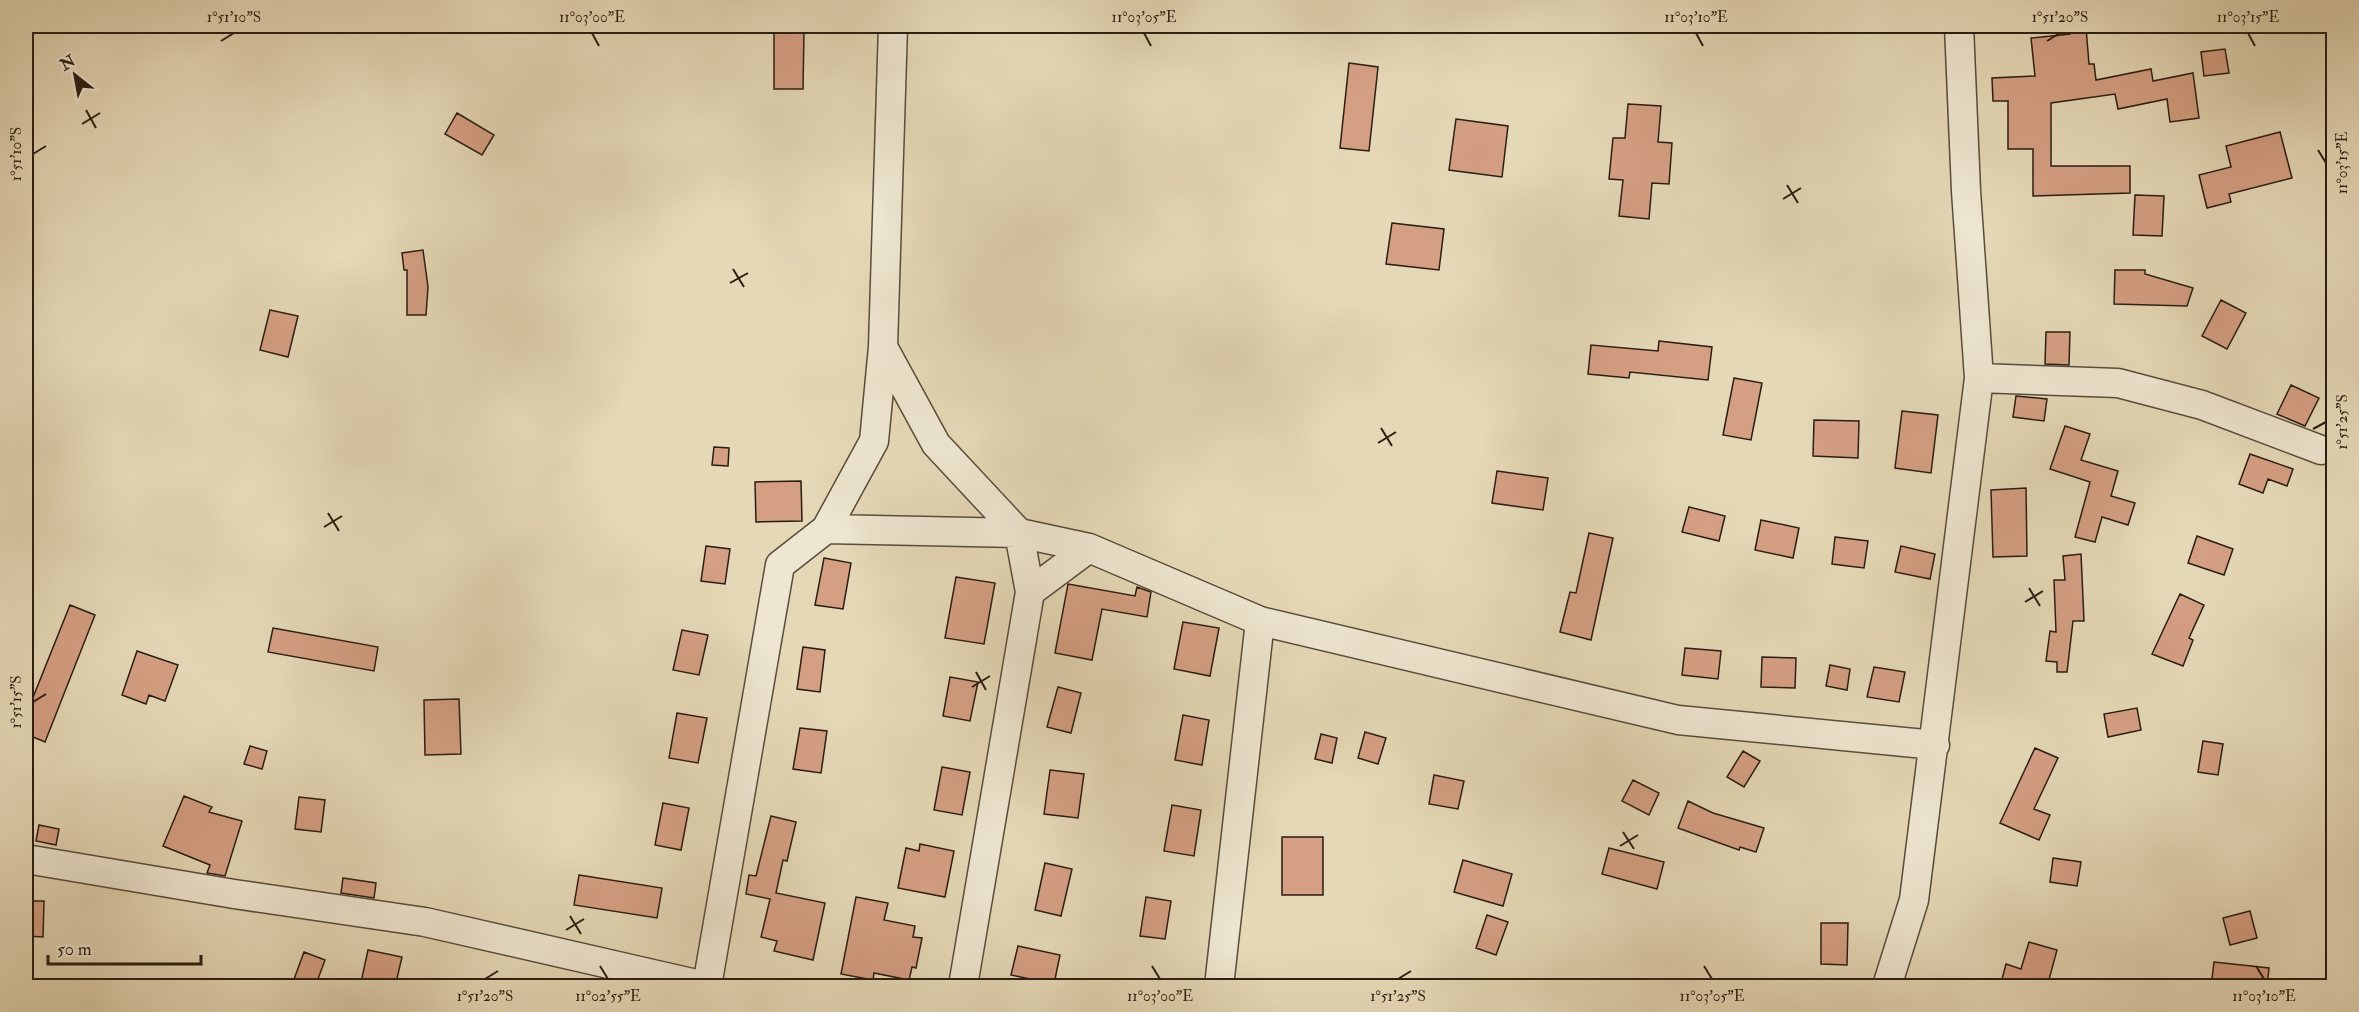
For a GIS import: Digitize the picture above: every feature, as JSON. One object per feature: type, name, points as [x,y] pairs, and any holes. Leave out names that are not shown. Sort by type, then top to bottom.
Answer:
[{"type":"street","points":[[26,859],[234,894],[425,922],[706,987],[780,565],[826,529],[873,441],[883,346],[893,26]]},
{"type":"street","points":[[1887,987],[1914,900],[1979,378],[1966,191],[1959,26]]},
{"type":"street","points":[[883,346],[936,444],[1019,533],[1030,592],[963,987]]},
{"type":"street","points":[[1979,378],[2118,383],[2202,405],[2321,450]]},
{"type":"street","points":[[826,529],[1019,533],[1089,548],[1260,621],[1678,720],[1935,745]]},
{"type":"street","points":[[1030,592],[1089,548]]},
{"type":"street","points":[[1219,987],[1260,621]]},
{"type":"building","points":[[774,26],[801,26],[800,32],[804,32],[803,89],[774,89]]},
{"type":"building","points":[[2086,27],[2089,64],[2094,64],[2096,80],[2151,69],[2153,81],[2193,73],[2199,118],[2170,122],[2167,99],[2118,109],[2115,94],[2051,103],[2051,166],[2130,166],[2130,193],[2033,196],[2033,149],[2008,149],[2008,101],[1993,101],[1992,78],[2035,76],[2031,38],[2070,34],[2070,28]]},
{"type":"building","points":[[2225,49],[2229,73],[2204,76],[2201,52]]},
{"type":"building","points":[[1349,63],[1378,67],[1369,151],[1340,148]]},
{"type":"building","points":[[1628,104],[1661,106],[1658,142],[1672,143],[1669,184],[1652,183],[1649,219],[1619,216],[1623,180],[1609,179],[1613,138],[1625,138]]},
{"type":"building","points":[[457,113],[494,135],[482,155],[445,134]]},
{"type":"building","points":[[1456,119],[1508,126],[1502,177],[1449,170]]},
{"type":"building","points":[[2280,132],[2292,178],[2229,194],[2231,202],[2207,208],[2199,175],[2231,167],[2226,146]]},
{"type":"building","points":[[2135,195],[2164,196],[2162,236],[2133,235]]},
{"type":"building","points":[[1392,223],[1444,229],[1439,270],[1386,264]]},
{"type":"building","points":[[423,250],[428,287],[426,315],[407,315],[407,270],[404,270],[402,253]]},
{"type":"building","points":[[2115,270],[2145,270],[2145,274],[2193,288],[2187,306],[2114,304]]},
{"type":"building","points":[[2221,300],[2246,313],[2227,349],[2202,336]]},
{"type":"building","points":[[270,310],[298,316],[288,357],[260,350]]},
{"type":"building","points":[[2046,332],[2070,332],[2069,365],[2045,364]]},
{"type":"building","points":[[1659,341],[1712,347],[1708,380],[1630,372],[1629,378],[1588,374],[1591,345],[1658,351]]},
{"type":"building","points":[[1734,378],[1762,383],[1751,440],[1723,435]]},
{"type":"building","points":[[2291,385],[2319,398],[2305,426],[2277,414]]},
{"type":"building","points":[[2016,396],[2047,399],[2044,421],[2013,417]]},
{"type":"building","points":[[1902,411],[1938,415],[1931,473],[1895,468]]},
{"type":"building","points":[[1814,420],[1859,421],[1858,458],[1813,456]]},
{"type":"building","points":[[2065,426],[2090,434],[2081,460],[2118,471],[2111,496],[2135,503],[2128,525],[2102,517],[2095,542],[2075,537],[2090,482],[2050,469]]},
{"type":"building","points":[[714,447],[729,448],[728,466],[712,465]]},
{"type":"building","points":[[2250,454],[2293,469],[2287,486],[2268,479],[2263,493],[2239,484]]},
{"type":"building","points":[[1497,471],[1548,478],[1543,510],[1492,503]]},
{"type":"building","points":[[801,481],[802,521],[756,522],[755,482]]},
{"type":"building","points":[[2026,488],[2027,556],[1993,557],[1991,490]]},
{"type":"building","points":[[1689,507],[1725,516],[1719,541],[1682,532]]},
{"type":"building","points":[[1761,520],[1799,528],[1793,558],[1755,550]]},
{"type":"building","points":[[1589,533],[1613,538],[1591,640],[1560,632],[1570,592],[1576,593]]},
{"type":"building","points":[[2197,536],[2233,549],[2224,575],[2188,563]]},
{"type":"building","points":[[1835,537],[1868,541],[1864,568],[1832,564]]},
{"type":"building","points":[[706,546],[730,549],[725,584],[701,581]]},
{"type":"building","points":[[1901,546],[1935,554],[1930,579],[1895,572]]},
{"type":"building","points":[[2081,554],[2084,621],[2073,621],[2067,672],[2057,672],[2057,662],[2046,661],[2050,631],[2056,632],[2054,580],[2065,580],[2063,556]]},
{"type":"building","points":[[824,558],[851,563],[843,609],[815,605]]},
{"type":"building","points":[[956,577],[995,583],[984,644],[945,638]]},
{"type":"building","points":[[1068,584],[1135,596],[1137,587],[1151,592],[1147,617],[1102,609],[1092,660],[1055,653]]},
{"type":"building","points":[[2180,594],[2204,605],[2189,638],[2193,640],[2183,666],[2152,654]]},
{"type":"building","points":[[70,605],[95,615],[45,742],[26,734],[26,715]]},
{"type":"building","points":[[1183,622],[1219,628],[1210,676],[1174,669]]},
{"type":"building","points":[[273,628],[378,647],[374,671],[268,652]]},
{"type":"building","points":[[682,630],[708,635],[699,675],[673,670]]},
{"type":"building","points":[[803,647],[825,650],[820,692],[797,689]]},
{"type":"building","points":[[1685,648],[1721,651],[1718,679],[1682,675]]},
{"type":"building","points":[[137,651],[178,665],[165,701],[149,695],[146,704],[122,695]]},
{"type":"building","points":[[1762,657],[1796,658],[1795,688],[1761,687]]},
{"type":"building","points":[[1830,665],[1850,669],[1847,690],[1826,686]]},
{"type":"building","points":[[1874,667],[1905,672],[1899,702],[1867,697]]},
{"type":"building","points":[[950,677],[978,682],[970,721],[943,716]]},
{"type":"building","points":[[1058,687],[1081,693],[1071,733],[1047,727]]},
{"type":"building","points":[[459,699],[461,754],[425,755],[424,700]]},
{"type":"building","points":[[2137,708],[2141,730],[2108,737],[2104,714]]},
{"type":"building","points":[[677,713],[707,718],[698,763],[669,758]]},
{"type":"building","points":[[1183,715],[1209,720],[1202,765],[1175,760]]},
{"type":"building","points":[[800,728],[827,731],[821,773],[793,769]]},
{"type":"building","points":[[1365,732],[1386,738],[1378,764],[1358,758]]},
{"type":"building","points":[[1321,734],[1337,738],[1332,763],[1315,759]]},
{"type":"building","points":[[2203,741],[2223,744],[2218,775],[2198,772]]},
{"type":"building","points":[[250,746],[267,751],[262,769],[244,764]]},
{"type":"building","points":[[2035,748],[2058,758],[2034,809],[2050,815],[2039,840],[2000,823]]},
{"type":"building","points":[[1743,751],[1760,761],[1744,787],[1727,777]]},
{"type":"building","points":[[942,767],[970,772],[962,815],[934,810]]},
{"type":"building","points":[[1050,770],[1084,774],[1078,818],[1044,814]]},
{"type":"building","points":[[1434,775],[1464,781],[1458,809],[1429,804]]},
{"type":"building","points":[[1633,780],[1659,793],[1649,815],[1622,801]]},
{"type":"building","points":[[184,796],[212,807],[209,812],[242,821],[225,876],[207,873],[210,865],[163,846]]},
{"type":"building","points":[[299,797],[325,800],[321,832],[295,829]]},
{"type":"building","points":[[1688,801],[1713,813],[1764,828],[1756,852],[1740,847],[1739,850],[1678,828]]},
{"type":"building","points":[[663,803],[689,808],[681,850],[655,845]]},
{"type":"building","points":[[1172,805],[1201,810],[1194,856],[1164,851]]},
{"type":"building","points":[[771,816],[796,822],[787,861],[783,860],[776,893],[825,903],[813,960],[774,951],[777,941],[761,937],[770,899],[746,894],[749,875],[756,876]]},
{"type":"building","points":[[39,825],[59,829],[56,845],[36,841]]},
{"type":"building","points":[[1282,837],[1323,837],[1323,895],[1282,895]]},
{"type":"building","points":[[920,844],[954,851],[945,897],[898,888],[906,848],[919,851]]},
{"type":"building","points":[[1609,848],[1664,862],[1657,889],[1602,874]]},
{"type":"building","points":[[2053,858],[2081,862],[2077,886],[2050,882]]},
{"type":"building","points":[[1463,860],[1512,874],[1503,906],[1454,892]]},
{"type":"building","points":[[1045,863],[1072,869],[1061,916],[1035,910]]},
{"type":"building","points":[[579,875],[662,888],[657,918],[574,905]]},
{"type":"building","points":[[343,878],[376,883],[374,898],[341,893]]},
{"type":"building","points":[[856,897],[888,903],[884,920],[915,926],[913,937],[922,938],[916,968],[912,967],[909,980],[874,973],[873,980],[841,974]]},
{"type":"building","points":[[1146,897],[1171,901],[1165,939],[1140,936]]},
{"type":"building","points":[[26,901],[44,901],[43,937],[26,936]]},
{"type":"building","points":[[2250,911],[2257,938],[2230,945],[2223,918]]},
{"type":"building","points":[[1487,915],[1508,922],[1496,955],[1476,948]]},
{"type":"building","points":[[1821,923],[1848,923],[1847,965],[1821,964]]},
{"type":"building","points":[[2029,942],[2057,950],[2047,987],[2000,987],[2006,964],[2021,969]]},
{"type":"building","points":[[1018,946],[1060,955],[1054,984],[1011,975]]},
{"type":"building","points":[[368,950],[402,957],[395,987],[360,987]]},
{"type":"building","points":[[304,952],[325,960],[315,987],[293,982]]},
{"type":"building","points":[[2214,962],[2269,968],[2267,987],[2211,987]]}]
